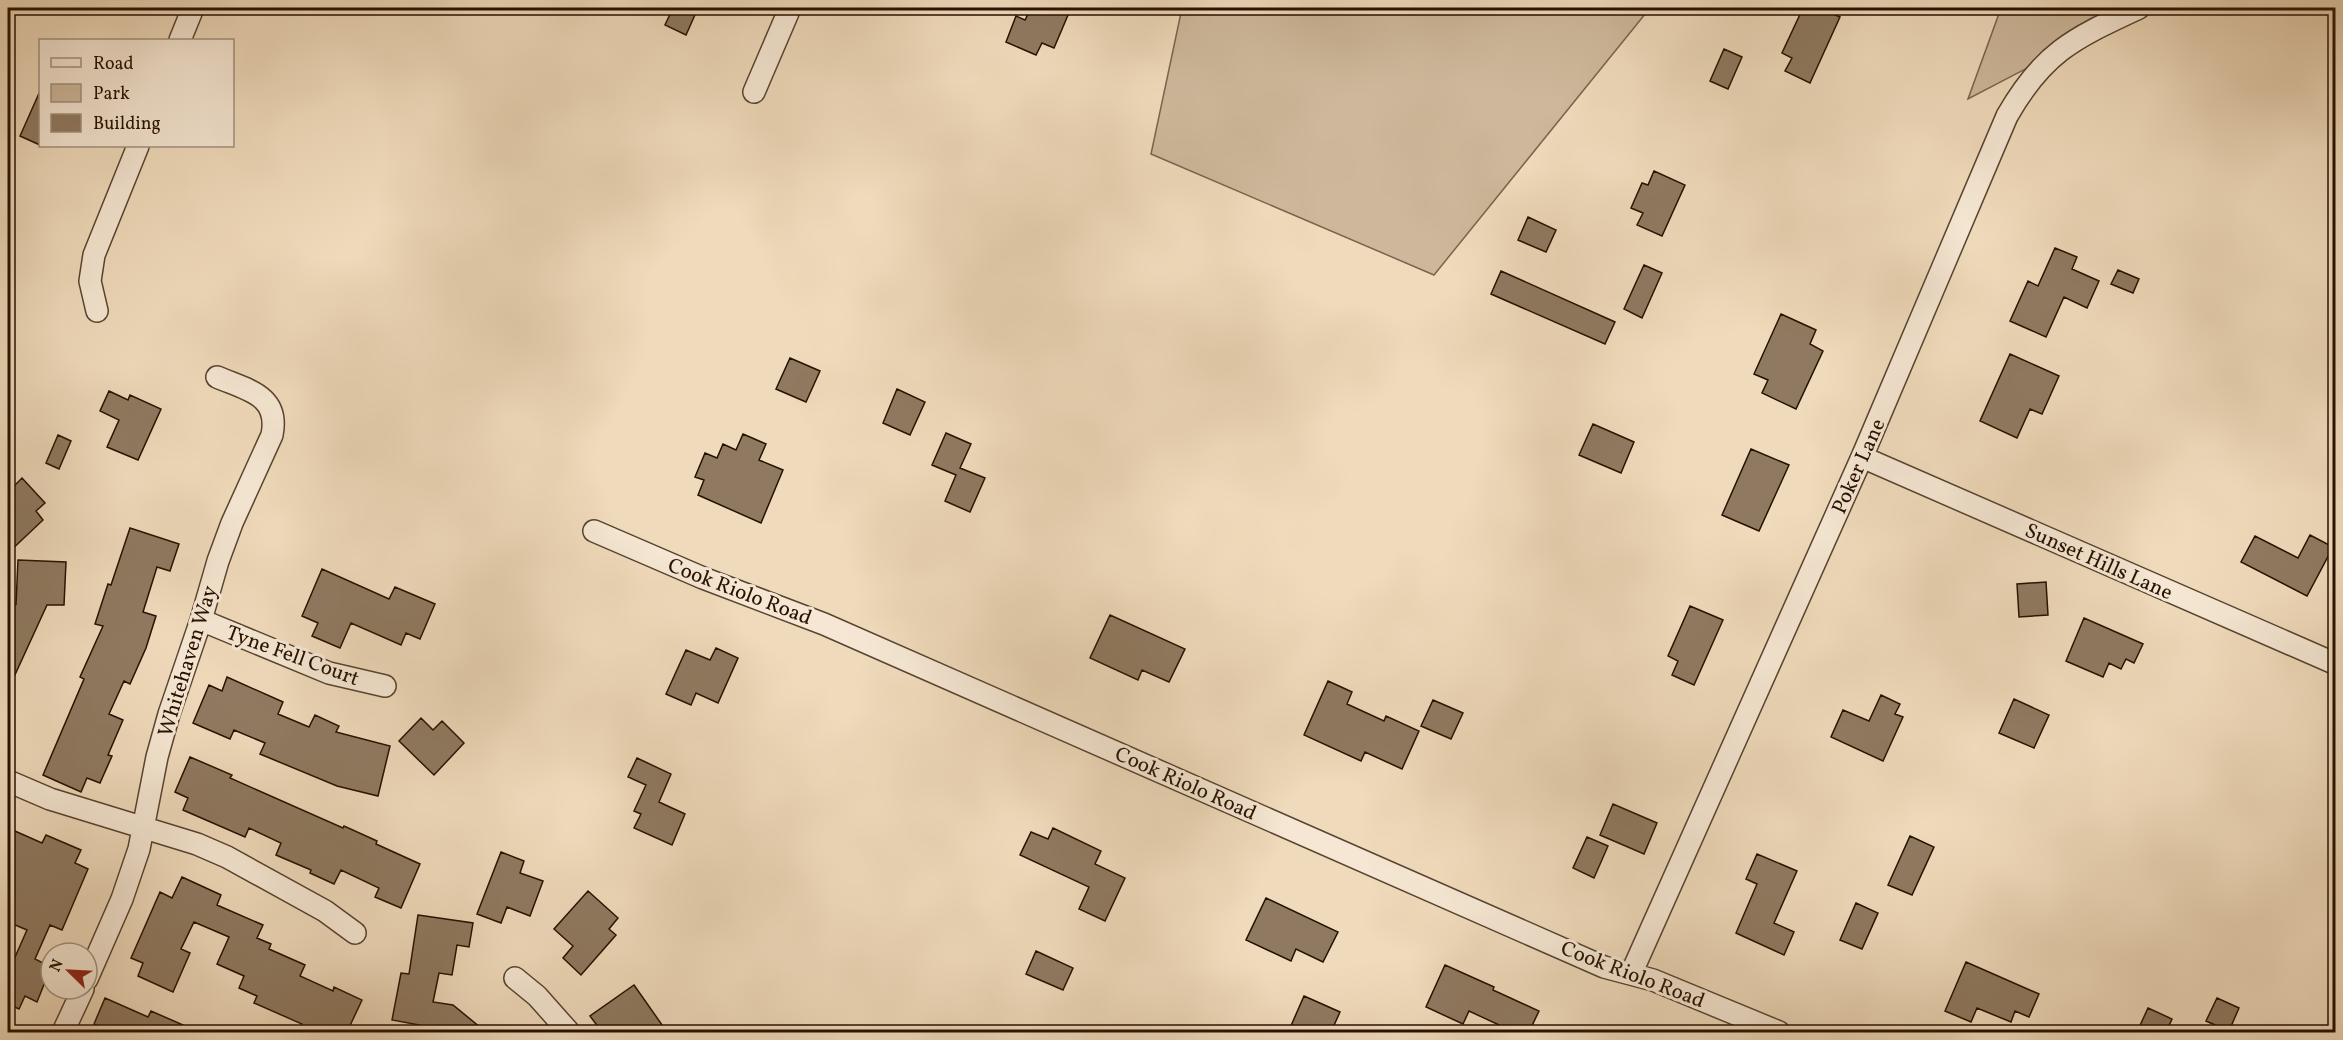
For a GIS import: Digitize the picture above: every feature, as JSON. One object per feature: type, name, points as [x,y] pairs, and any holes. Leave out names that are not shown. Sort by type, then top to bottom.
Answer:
[{"type":"street","points":[[180,39],[193,8]]},
{"type":"street","points":[[754,92],[790,8]]},
{"type":"street","name":"Poker Lane","points":[[1631,974],[1862,457],[2007,116],[2022,88],[2043,64],[2061,49],[2082,35],[2139,8]]},
{"type":"street","points":[[97,311],[90,280],[94,255],[138,147]]},
{"type":"street","name":"Whitehaven Way","points":[[99,952],[122,899],[144,828],[157,757],[166,724],[225,542],[272,435],[274,424],[272,411],[267,401],[217,377]]},
{"type":"street","name":"Sunset Hills Lane","points":[[1862,457],[2336,664]]},
{"type":"street","name":"Cook Riolo Road","points":[[594,531],[703,578],[824,624],[1605,967],[1653,980],[1779,1032]]},
{"type":"street","name":"Tyne Fell Court","points":[[201,620],[329,673],[386,686]]},
{"type":"street","points":[[8,781],[50,799],[197,844],[227,857],[325,911],[355,933]]},
{"type":"street","points":[[515,978],[537,996],[569,1032]]},
{"type":"street","points":[[63,1032],[77,1001]]},
{"type":"green space","points":[[1182,8],[1650,8],[1434,275],[1151,154]]},
{"type":"green space","points":[[2001,8],[2142,8],[1968,99]]},
{"type":"building","points":[[673,8],[698,8],[686,35],[665,25]]},
{"type":"building","points":[[1031,8],[1071,8],[1054,48],[1042,43],[1036,55],[1006,42],[1016,16],[1025,20]]},
{"type":"building","points":[[1803,8],[1819,8],[1840,17],[1810,83],[1785,71],[1792,58],[1782,53]]},
{"type":"building","points":[[1724,49],[1742,57],[1728,89],[1710,81]]},
{"type":"building","points":[[39,93],[39,145],[20,136]]},
{"type":"building","points":[[1654,171],[1685,185],[1662,236],[1637,225],[1643,213],[1631,208],[1642,183],[1648,185]]},
{"type":"building","points":[[1528,217],[1556,230],[1546,252],[1518,240]]},
{"type":"building","points":[[2055,248],[2077,257],[2072,269],[2099,281],[2087,308],[2064,297],[2046,337],[2010,321],[2028,281],[2038,286]]},
{"type":"building","points":[[1644,265],[1662,273],[1642,318],[1624,309]]},
{"type":"building","points":[[2118,270],[2139,279],[2133,293],[2111,284]]},
{"type":"building","points":[[1501,271],[1615,322],[1605,344],[1491,294]]},
{"type":"building","points":[[1781,314],[1816,330],[1810,344],[1823,351],[1796,409],[1762,393],[1768,380],[1754,374]]},
{"type":"building","points":[[2010,354],[2059,376],[2042,414],[2030,409],[2017,438],[1980,421]]},
{"type":"building","points":[[790,358],[820,371],[806,402],[776,389]]},
{"type":"building","points":[[897,389],[925,402],[910,435],[883,423]]},
{"type":"building","points":[[109,391],[128,400],[130,395],[161,409],[138,460],[107,447],[119,420],[100,411]]},
{"type":"building","points":[[1593,424],[1634,442],[1621,473],[1579,455]]},
{"type":"building","points":[[946,433],[971,444],[960,468],[985,478],[970,512],[945,501],[956,475],[932,465]]},
{"type":"building","points":[[743,434],[766,444],[759,460],[783,470],[761,523],[698,495],[704,480],[695,477],[705,453],[717,458],[723,444],[736,450]]},
{"type":"building","points":[[58,435],[71,441],[59,469],[46,463]]},
{"type":"building","points":[[1751,449],[1789,465],[1759,531],[1722,515]]},
{"type":"building","points":[[22,478],[45,503],[36,511],[43,520],[8,553],[8,492]]},
{"type":"building","points":[[130,528],[179,544],[170,571],[157,567],[143,612],[156,616],[146,648],[130,684],[124,681],[109,714],[123,720],[108,755],[112,756],[100,783],[87,778],[81,792],[43,775],[84,679],[80,677],[103,626],[95,624]]},
{"type":"building","points":[[2310,535],[2333,547],[2307,596],[2241,562],[2255,536],[2298,558]]},
{"type":"building","points":[[18,560],[66,562],[64,605],[47,605],[8,690],[8,600],[16,604]]},
{"type":"building","points":[[322,569],[389,599],[395,587],[435,604],[420,639],[406,633],[401,645],[351,623],[340,648],[312,636],[318,623],[302,616]]},
{"type":"building","points":[[2046,582],[2048,615],[2019,617],[2017,584]]},
{"type":"building","points":[[1690,606],[1723,620],[1694,685],[1672,675],[1678,661],[1668,656]]},
{"type":"building","points":[[1110,615],[1185,649],[1169,682],[1142,670],[1138,680],[1090,658]]},
{"type":"building","points":[[2084,618],[2143,644],[2134,663],[2126,659],[2121,669],[2109,663],[2103,677],[2066,661]]},
{"type":"building","points":[[716,648],[738,658],[718,703],[696,693],[691,705],[666,694],[686,650],[710,660]]},
{"type":"building","points":[[227,677],[283,702],[278,714],[309,727],[315,715],[339,726],[336,732],[390,746],[378,796],[337,786],[260,754],[265,743],[234,730],[230,739],[193,723],[209,685],[222,691]]},
{"type":"building","points":[[1328,681],[1352,692],[1347,704],[1384,721],[1386,716],[1419,731],[1402,769],[1365,752],[1361,761],[1304,735]]},
{"type":"building","points":[[1881,695],[1900,704],[1895,714],[1903,717],[1883,761],[1831,737],[1843,710],[1869,721]]},
{"type":"building","points":[[2014,699],[2049,715],[2034,748],[1999,733]]},
{"type":"building","points":[[1433,700],[1463,713],[1451,739],[1421,726]]},
{"type":"building","points":[[421,718],[433,730],[442,721],[464,743],[434,775],[399,741]]},
{"type":"building","points":[[190,757],[232,775],[230,778],[377,841],[376,844],[420,864],[401,908],[375,897],[379,888],[341,870],[334,884],[310,873],[311,870],[276,855],[281,843],[249,828],[245,837],[183,810],[188,798],[175,792]]},
{"type":"building","points":[[637,758],[671,774],[659,802],[685,814],[672,845],[634,828],[641,814],[634,811],[646,785],[628,777]]},
{"type":"building","points":[[1613,804],[1657,823],[1644,854],[1600,835]]},
{"type":"building","points":[[8,828],[42,843],[46,835],[81,850],[75,863],[88,869],[62,930],[50,925],[43,941],[39,941],[39,950],[35,959],[39,961],[39,997],[37,1002],[25,996],[19,1009],[8,1004],[8,973],[27,930],[8,922]]},
{"type":"building","points":[[1053,828],[1101,851],[1095,864],[1125,878],[1105,921],[1079,909],[1089,887],[1020,855],[1031,832],[1048,839]]},
{"type":"building","points":[[1910,836],[1934,847],[1912,895],[1888,885]]},
{"type":"building","points":[[1587,837],[1608,846],[1594,878],[1573,868]]},
{"type":"building","points":[[501,852],[524,861],[520,873],[543,881],[530,916],[507,907],[501,923],[477,914]]},
{"type":"building","points":[[1757,854],[1797,871],[1774,923],[1794,932],[1784,955],[1736,933],[1757,884],[1746,879]]},
{"type":"building","points":[[182,877],[221,895],[217,905],[263,925],[257,938],[271,944],[269,949],[305,965],[300,976],[333,991],[334,987],[362,1000],[347,1032],[298,1032],[302,1024],[254,1003],[257,996],[239,988],[244,976],[217,964],[229,937],[194,922],[181,949],[190,953],[173,992],[138,976],[143,963],[131,958],[160,892],[172,898]]},
{"type":"building","points":[[588,891],[618,918],[609,929],[616,935],[581,975],[563,958],[573,946],[554,929]]},
{"type":"building","points":[[1266,898],[1338,932],[1323,962],[1296,949],[1291,961],[1246,940]]},
{"type":"building","points":[[1856,903],[1878,913],[1862,949],[1840,940]]},
{"type":"building","points":[[418,915],[473,923],[469,947],[457,945],[452,975],[439,973],[433,1002],[453,1005],[486,1032],[457,1032],[392,1020],[401,973],[409,974]]},
{"type":"building","points":[[1036,951],[1073,968],[1063,990],[1026,974]]},
{"type":"building","points":[[1966,962],[2039,994],[2029,1017],[2015,1011],[2011,1022],[1977,1008],[1971,1022],[1945,1011]]},
{"type":"building","points":[[1445,965],[1539,1011],[1529,1032],[1514,1032],[1469,1011],[1463,1024],[1426,1007]]},
{"type":"building","points":[[634,985],[667,1032],[602,1032],[590,1016]]},
{"type":"building","points":[[1304,996],[1340,1012],[1331,1032],[1300,1032],[1290,1028]]},
{"type":"building","points":[[105,998],[148,1017],[151,1011],[199,1032],[112,1032],[94,1024]]},
{"type":"building","points":[[2217,998],[2239,1008],[2229,1031],[2206,1021]]},
{"type":"building","points":[[2148,1008],[2172,1019],[2166,1032],[2137,1032]]}]
